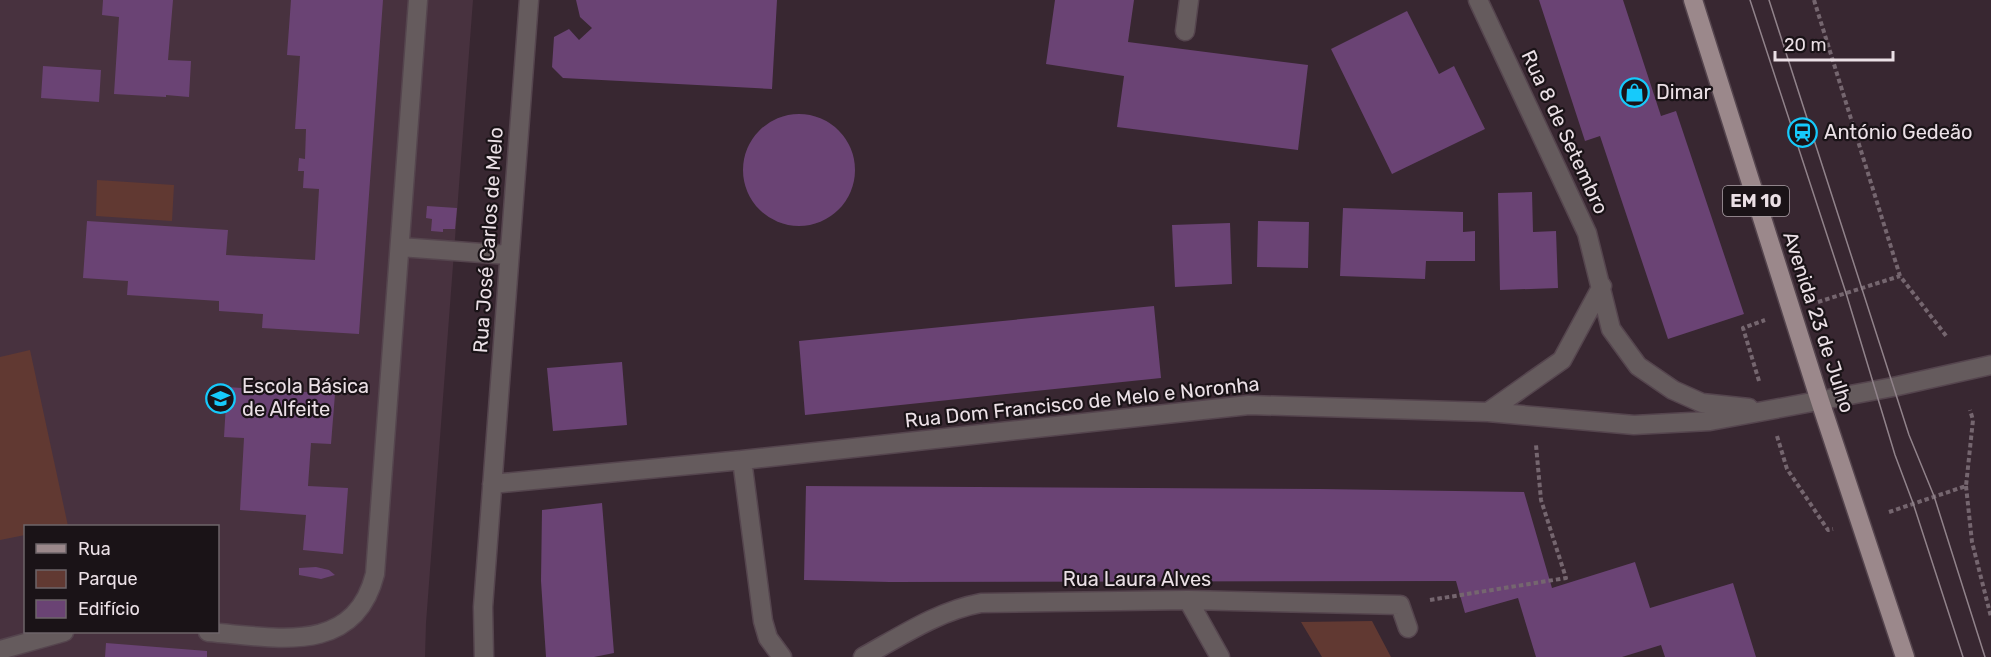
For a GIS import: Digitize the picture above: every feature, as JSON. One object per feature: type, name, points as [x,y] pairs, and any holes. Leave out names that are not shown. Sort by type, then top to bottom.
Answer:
[{"type":"main road","name":"Avenida 23 de Julho","points":[[1693,0],[1820,401],[1905,657]]},
{"type":"street","points":[[219,633],[294,638],[314,637],[333,631],[350,620],[362,607],[371,590],[375,574],[418,0]]},
{"type":"street","name":"Rua José Carlos de Melo","points":[[483,657],[483,607],[529,0]]},
{"type":"street","points":[[1185,31],[1190,0]]},
{"type":"street","name":"Rua 8 de Setembro","points":[[1478,0],[1587,232],[1611,329],[1638,366],[1673,390],[1702,403],[1770,411]]},
{"type":"street","points":[[400,247],[509,255]]},
{"type":"street","points":[[1488,412],[1562,360],[1602,286]]},
{"type":"street","name":"Rua Dom Francisco de Melo e Noronha","points":[[492,484],[742,460],[1249,405],[1488,412],[1634,425],[1710,421],[1770,411],[1991,365]]},
{"type":"street","points":[[742,460],[763,621],[768,639],[782,657]]},
{"type":"street","points":[[1188,600],[1220,657]]},
{"type":"street","name":"Rua Laura Alves","points":[[863,657],[942,614],[960,607],[981,603],[1188,600],[1400,605]]},
{"type":"street","points":[[1400,605],[1408,628]]},
{"type":"street","points":[[0,650],[60,633]]},
{"type":"path","points":[[1814,0],[1900,276],[1947,336]]},
{"type":"path","points":[[1400,605],[1566,578],[1541,500],[1535,443]]},
{"type":"path","points":[[1966,486],[1972,542],[1991,617]]},
{"type":"shaded area","name":"Escola Básica de Alfeite","points":[[0,0],[473,0],[425,657],[0,657]]},
{"type":"green space","points":[[97,180],[174,185],[172,221],[96,216]]},
{"type":"green space","points":[[30,350],[68,525],[24,525],[24,535],[0,540],[0,357]]},
{"type":"green space","points":[[1372,621],[1391,657],[1322,657],[1301,622]]},
{"type":"building","points":[[103,0],[173,0],[168,60],[191,61],[189,97],[114,94],[119,17],[102,15]]},
{"type":"building","points":[[291,0],[383,0],[359,334],[262,328],[263,314],[219,311],[219,301],[127,295],[128,281],[83,278],[87,221],[228,230],[226,255],[315,260],[319,189],[303,188],[304,171],[298,171],[299,158],[305,159],[306,129],[295,129],[300,56],[287,55]]},
{"type":"building","points":[[576,0],[777,0],[772,89],[563,78],[552,67],[554,37],[569,29],[579,40],[592,28],[580,17]]},
{"type":"building","points":[[1055,0],[1134,0],[1128,42],[1308,65],[1298,150],[1117,127],[1124,76],[1046,64]]},
{"type":"building","points":[[1539,0],[1623,0],[1661,116],[1676,111],[1744,314],[1668,339],[1600,136],[1585,141]]},
{"type":"building","points":[[1407,11],[1439,74],[1454,66],[1485,129],[1392,174],[1331,49]]},
{"type":"building","points":[[43,66],[101,70],[99,102],[41,98]]},
{"type":"building","points":[[799,114],[820,118],[839,130],[851,149],[855,170],[851,191],[839,210],[820,222],[799,226],[778,222],[759,210],[747,191],[743,170],[747,149],[759,130],[778,118]]},
{"type":"building","points":[[1532,192],[1533,232],[1556,231],[1558,288],[1500,290],[1498,193]]},
{"type":"building","points":[[427,206],[457,208],[455,229],[443,229],[443,232],[431,231],[432,219],[426,218]]},
{"type":"building","points":[[1343,208],[1463,212],[1463,232],[1475,231],[1475,261],[1426,261],[1425,279],[1340,276]]},
{"type":"building","points":[[1258,221],[1309,222],[1308,268],[1257,267]]},
{"type":"building","points":[[1230,223],[1232,284],[1175,287],[1172,225]]},
{"type":"building","points":[[1154,306],[1161,378],[805,415],[799,341]]},
{"type":"building","points":[[622,362],[627,425],[553,431],[547,368]]},
{"type":"building","points":[[227,387],[335,394],[331,444],[311,443],[308,486],[348,488],[343,554],[303,550],[306,515],[240,510],[244,438],[224,437]]},
{"type":"building","points":[[806,486],[1524,492],[1552,588],[1635,562],[1650,608],[1733,583],[1756,657],[1665,657],[1661,645],[1622,657],[1536,657],[1518,598],[1465,613],[1456,581],[890,582],[804,580]]},
{"type":"building","points":[[602,503],[614,653],[594,657],[546,657],[541,581],[542,510]]},
{"type":"building","points":[[316,567],[329,570],[335,575],[321,579],[299,575],[299,568]]},
{"type":"building","points":[[106,643],[207,651],[207,657],[105,657]]},
{"type":"tram line","points":[[1750,0],[1846,293],[1895,455],[1963,657]]},
{"type":"tram line","points":[[1769,0],[1909,435],[1934,496],[1985,657]]},
{"type":"place","name":"Dimar","points":[[1635,92]]},
{"type":"place","name":"António Gedeão","points":[[1803,132]]},
{"type":"place","name":"Escola Básica de Alfeite","points":[[221,398]]}]
